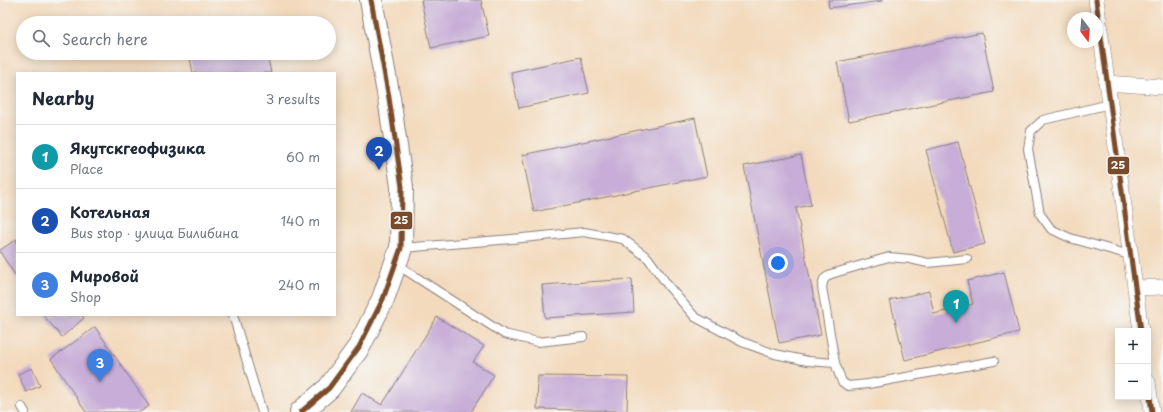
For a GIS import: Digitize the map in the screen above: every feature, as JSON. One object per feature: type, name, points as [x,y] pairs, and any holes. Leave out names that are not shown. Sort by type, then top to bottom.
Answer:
[{"type":"main road","points":[[301,412],[329,388],[359,347],[383,298],[398,255],[402,187],[389,98],[371,0]]},
{"type":"street","points":[[1096,0],[1106,83],[1141,328]]},
{"type":"street","points":[[1106,83],[1163,87]]},
{"type":"street","points":[[1135,288],[1163,287]]},
{"type":"street","points":[[1150,400],[1152,412]]},
{"type":"lane","points":[[1110,104],[1043,120],[1030,131],[1028,149],[1040,214],[1051,229],[1070,238],[1130,255]]},
{"type":"lane","points":[[398,255],[512,239],[584,232],[623,239],[648,258],[669,287],[695,317],[742,342],[775,354],[808,361],[835,363]]},
{"type":"lane","points":[[398,255],[504,334],[538,342],[584,337]]},
{"type":"lane","points":[[967,259],[928,264],[910,259],[889,257],[830,274],[824,279],[822,286],[835,363],[842,382],[848,386],[868,384],[994,361]]},
{"type":"lane","points":[[233,316],[262,412]]},
{"type":"building","points":[[421,0],[481,0],[489,36],[431,48]]},
{"type":"building","points":[[828,0],[882,0],[882,1],[829,8]]},
{"type":"building","points":[[982,33],[994,92],[849,121],[837,62]]},
{"type":"building","points":[[581,57],[589,93],[519,108],[511,72]]},
{"type":"building","points":[[190,60],[268,60],[271,72],[193,72]]},
{"type":"building","points":[[695,118],[707,176],[534,212],[522,155]]},
{"type":"building","points":[[958,142],[985,244],[953,252],[926,150]]},
{"type":"building","points":[[801,155],[811,205],[796,208],[821,335],[779,343],[744,166]]},
{"type":"building","points":[[16,240],[16,276],[0,252],[0,250]]},
{"type":"building","points":[[1004,272],[1019,332],[905,360],[890,300],[929,291],[934,314],[973,304],[967,281]]},
{"type":"building","points":[[632,279],[634,312],[545,318],[542,285]]},
{"type":"building","points":[[44,316],[82,316],[84,318],[62,337]]},
{"type":"building","points":[[437,317],[484,346],[473,362],[494,375],[471,412],[351,412],[362,393],[382,405]]},
{"type":"building","points":[[95,327],[149,406],[140,412],[86,412],[51,359]]},
{"type":"building","points":[[32,368],[40,386],[26,392],[18,374]]},
{"type":"building","points":[[538,376],[628,377],[627,411],[537,409]]},
{"type":"transit line","name":"25","points":[[301,412],[329,388],[359,347],[383,299],[401,248],[402,187],[389,98],[371,0]]},
{"type":"transit line","name":"25","points":[[1096,0],[1141,328]]},
{"type":"transit line","name":"25","points":[[1150,400],[1152,412]]},
{"type":"place","name":"Котельная","points":[[379,170]]},
{"type":"place","name":"Якутскгеофизика","points":[[956,323]]},
{"type":"place","name":"Мировой","points":[[100,382]]}]
